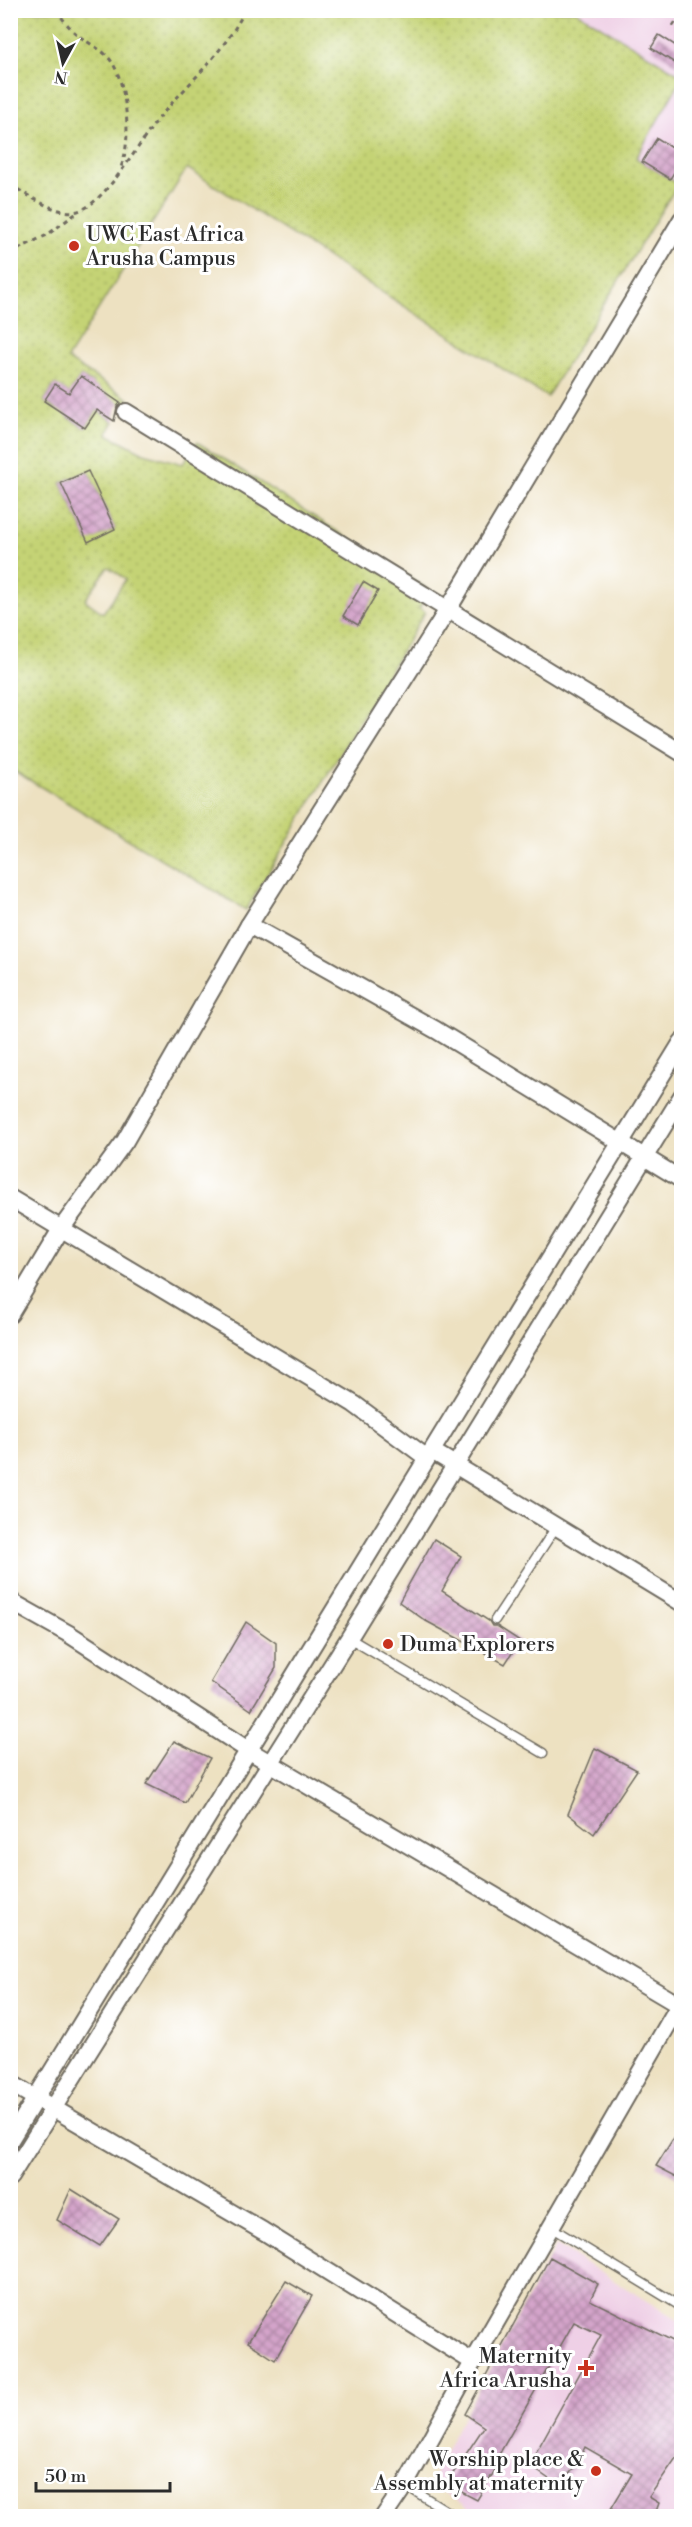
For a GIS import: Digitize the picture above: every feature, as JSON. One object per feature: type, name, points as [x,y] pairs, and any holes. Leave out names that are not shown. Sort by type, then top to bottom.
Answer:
[{"type":"street","points":[[10,1314],[61,1229],[125,1141],[249,925],[447,611],[681,219]]},
{"type":"street","points":[[126,412],[681,753]]},
{"type":"street","points":[[249,925],[436,1030],[622,1141],[681,1180]]},
{"type":"street","points":[[10,2140],[681,1042]]},
{"type":"street","points":[[10,2177],[349,1638],[681,1096]]},
{"type":"street","points":[[10,1198],[354,1404],[429,1455],[455,1465],[681,1603]]},
{"type":"street","points":[[10,1601],[69,1634],[248,1750],[680,2003],[473,2362],[405,2485],[384,2517]]},
{"type":"street","points":[[10,2083],[264,2231],[473,2362]]},
{"type":"lane","points":[[495,1620],[556,1527]]},
{"type":"lane","points":[[349,1638],[543,1753]]},
{"type":"lane","points":[[552,2228],[681,2307]]},
{"type":"lane","points":[[405,2485],[455,2517]]},
{"type":"path","points":[[56,10],[76,34],[108,56],[117,73],[128,127],[125,154],[115,179]]},
{"type":"path","points":[[10,253],[47,235],[99,196],[115,179],[157,120],[219,52],[245,10]]},
{"type":"path","points":[[673,26],[681,12]]},
{"type":"path","points":[[10,185],[61,210],[80,210]]},
{"type":"shaded area","points":[[576,11],[681,11],[681,75]]},
{"type":"shaded area","points":[[681,80],[681,179],[678,184],[635,158]]},
{"type":"shaded area","name":"Maternity Africa Arusha","points":[[556,2245],[681,2322],[681,2516],[482,2516],[439,2490],[434,2472]]},
{"type":"green space","points":[[11,11],[576,11],[681,75],[681,80],[636,158],[678,184],[547,397],[187,168],[67,359],[129,399],[124,406],[104,393],[84,397],[93,384],[81,376],[71,390],[82,398],[69,418],[85,428],[97,410],[114,421],[107,434],[144,453],[183,464],[197,442],[431,591],[419,608],[425,612],[246,910],[11,769]],"holes":[[[55,384],[68,393],[56,409],[44,401]],[[88,471],[115,529],[88,541],[61,483]],[[108,567],[126,579],[103,613],[85,600]]]},
{"type":"building","points":[[659,35],[681,49],[681,67],[651,48]]},
{"type":"building","points":[[657,138],[681,153],[681,161],[670,179],[642,162]]},
{"type":"building","points":[[81,376],[120,403],[114,421],[97,410],[85,428],[44,401],[55,384],[69,393]]},
{"type":"building","points":[[88,471],[115,529],[88,542],[61,483]]},
{"type":"building","points":[[363,582],[378,591],[358,625],[343,616]]},
{"type":"building","points":[[434,1539],[461,1556],[442,1591],[489,1621],[492,1626],[497,1626],[520,1641],[505,1664],[426,1621],[399,1602]]},
{"type":"building","points":[[246,1622],[276,1643],[276,1668],[251,1710],[211,1682]]},
{"type":"building","points":[[174,1741],[210,1758],[185,1803],[146,1784]]},
{"type":"building","points":[[595,1748],[637,1770],[594,1834],[568,1814]]},
{"type":"building","points":[[681,2126],[681,2179],[656,2166]]},
{"type":"building","points":[[71,2189],[119,2219],[100,2246],[57,2220]]},
{"type":"building","name":"Maternity Africa Arusha","points":[[550,2257],[598,2284],[590,2300],[681,2345],[681,2458],[676,2458],[649,2497],[659,2503],[654,2517],[606,2517],[632,2474],[585,2447],[576,2466],[559,2486],[529,2465],[601,2335],[574,2322],[496,2460],[500,2462],[477,2500],[446,2484],[484,2427],[465,2414]]},
{"type":"building","points":[[286,2281],[312,2296],[275,2360],[248,2342]]},
{"type":"place","name":"UWC East Africa Arusha Campus","points":[[74,246]]},
{"type":"place","name":"Duma Explorers","points":[[388,1644]]},
{"type":"place","name":"Maternity Africa Arusha","points":[[586,2368]]},
{"type":"place","name":"Worship place & Assembly at maternity","points":[[596,2471]]}]
